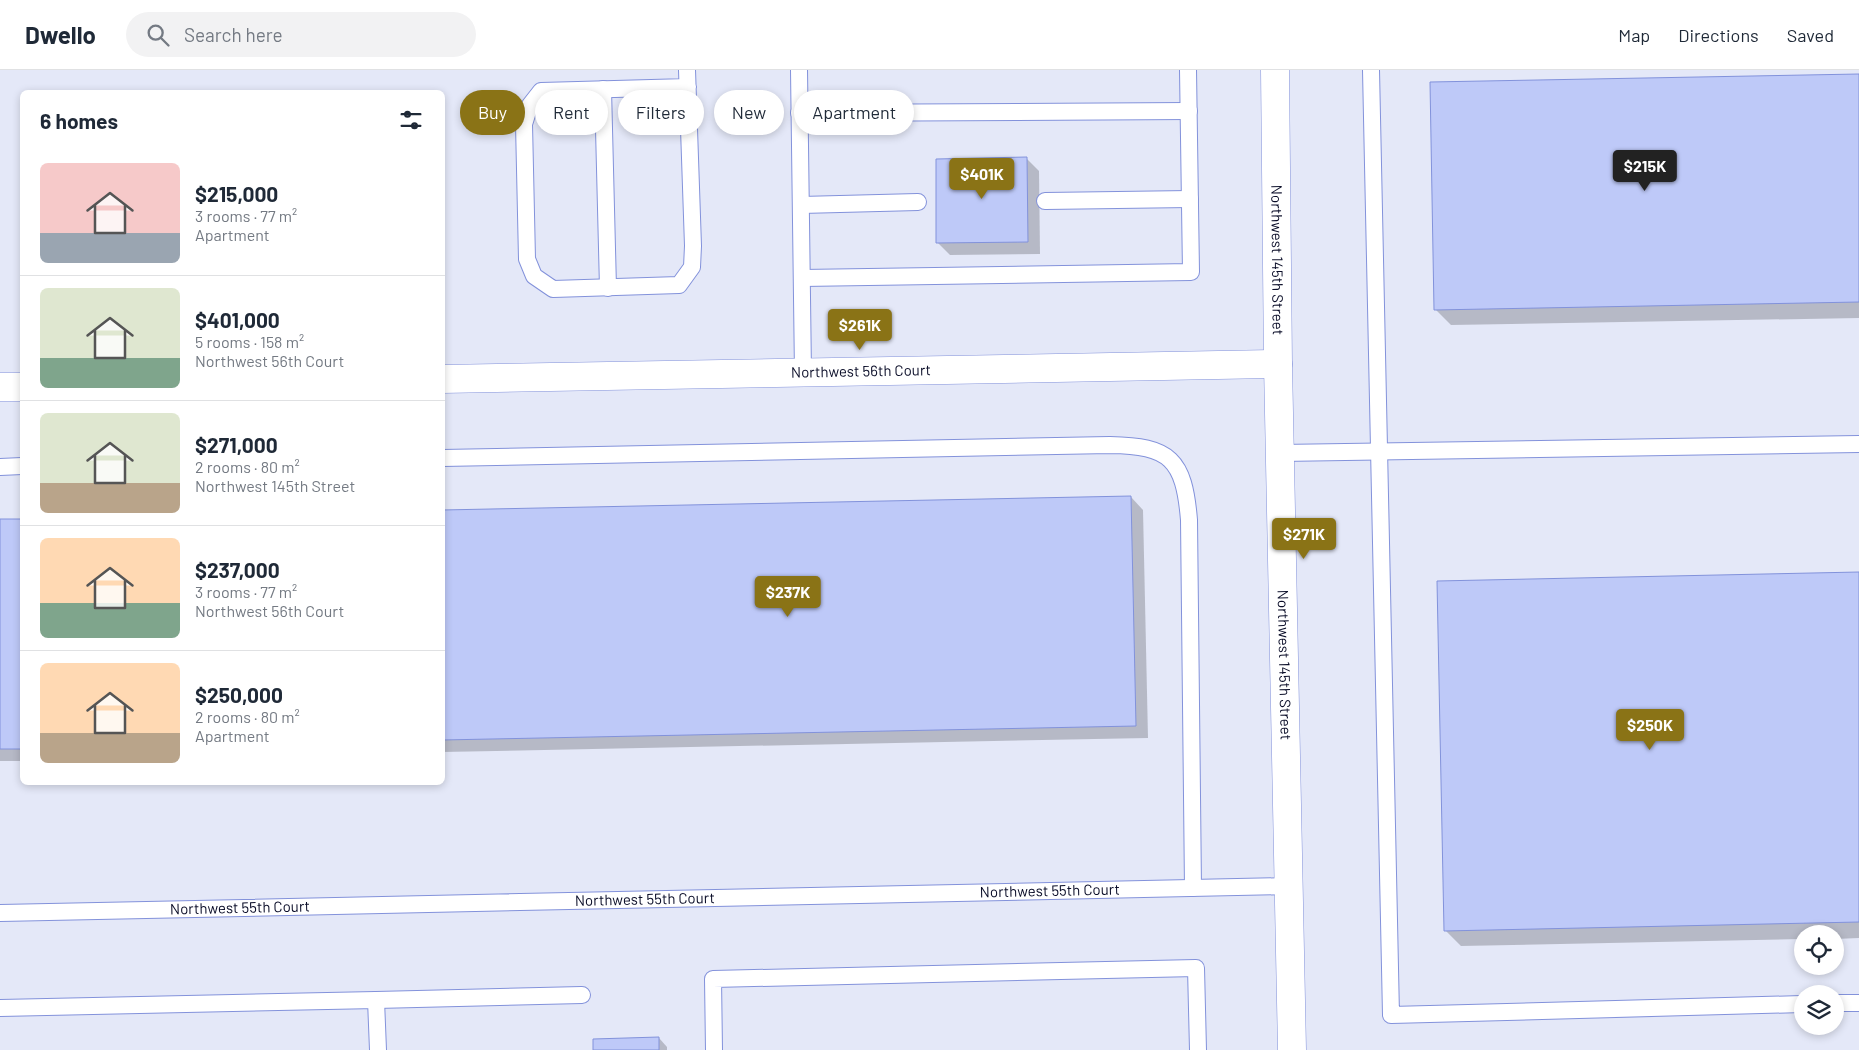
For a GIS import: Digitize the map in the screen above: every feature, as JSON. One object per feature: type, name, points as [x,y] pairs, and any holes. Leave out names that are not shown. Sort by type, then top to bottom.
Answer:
[{"type":"street","name":"Northwest 145th Street","points":[[1275,70],[1278,364],[1292,1050]]},
{"type":"street","name":"Northwest 56th Court","points":[[445,379],[1278,364]]},
{"type":"street","points":[[0,387],[20,387]]},
{"type":"lane","points":[[687,70],[688,87],[692,267],[679,285],[552,289],[534,276],[527,259],[524,124],[530,105],[541,91],[688,87]]},
{"type":"lane","points":[[799,70],[799,90]]},
{"type":"lane","points":[[802,278],[1191,272],[1188,70]]},
{"type":"lane","points":[[1371,70],[1391,1015],[1794,1004]]},
{"type":"lane","points":[[603,89],[608,288]]},
{"type":"lane","points":[[914,113],[1189,111]]},
{"type":"lane","points":[[799,135],[803,373]]},
{"type":"lane","points":[[1045,201],[1190,199]]},
{"type":"lane","points":[[801,205],[918,202]]},
{"type":"lane","points":[[1280,453],[1859,444]]},
{"type":"lane","points":[[445,458],[1110,445],[1140,446],[1166,456],[1178,472],[1186,492],[1189,520],[1193,888]]},
{"type":"lane","points":[[0,466],[20,466]]},
{"type":"lane","name":"Northwest 55th Court","points":[[0,913],[1289,886]]},
{"type":"lane","points":[[714,1050],[713,979],[1196,968],[1198,1050]]},
{"type":"lane","points":[[0,1008],[582,995]]},
{"type":"lane","points":[[376,1000],[378,1050]]},
{"type":"lane","points":[[1844,1003],[1859,1003]]},
{"type":"building","points":[[1859,74],[1859,302],[1434,310],[1430,82]]},
{"type":"building","points":[[1027,157],[1028,242],[936,243],[936,159]]},
{"type":"building","points":[[1131,496],[1136,726],[445,740],[445,510]]},
{"type":"building","points":[[0,519],[20,519],[20,749],[0,749]]},
{"type":"building","points":[[1859,572],[1859,922],[1444,931],[1437,581]]},
{"type":"building","points":[[659,1037],[659,1050],[593,1050],[593,1039]]}]
